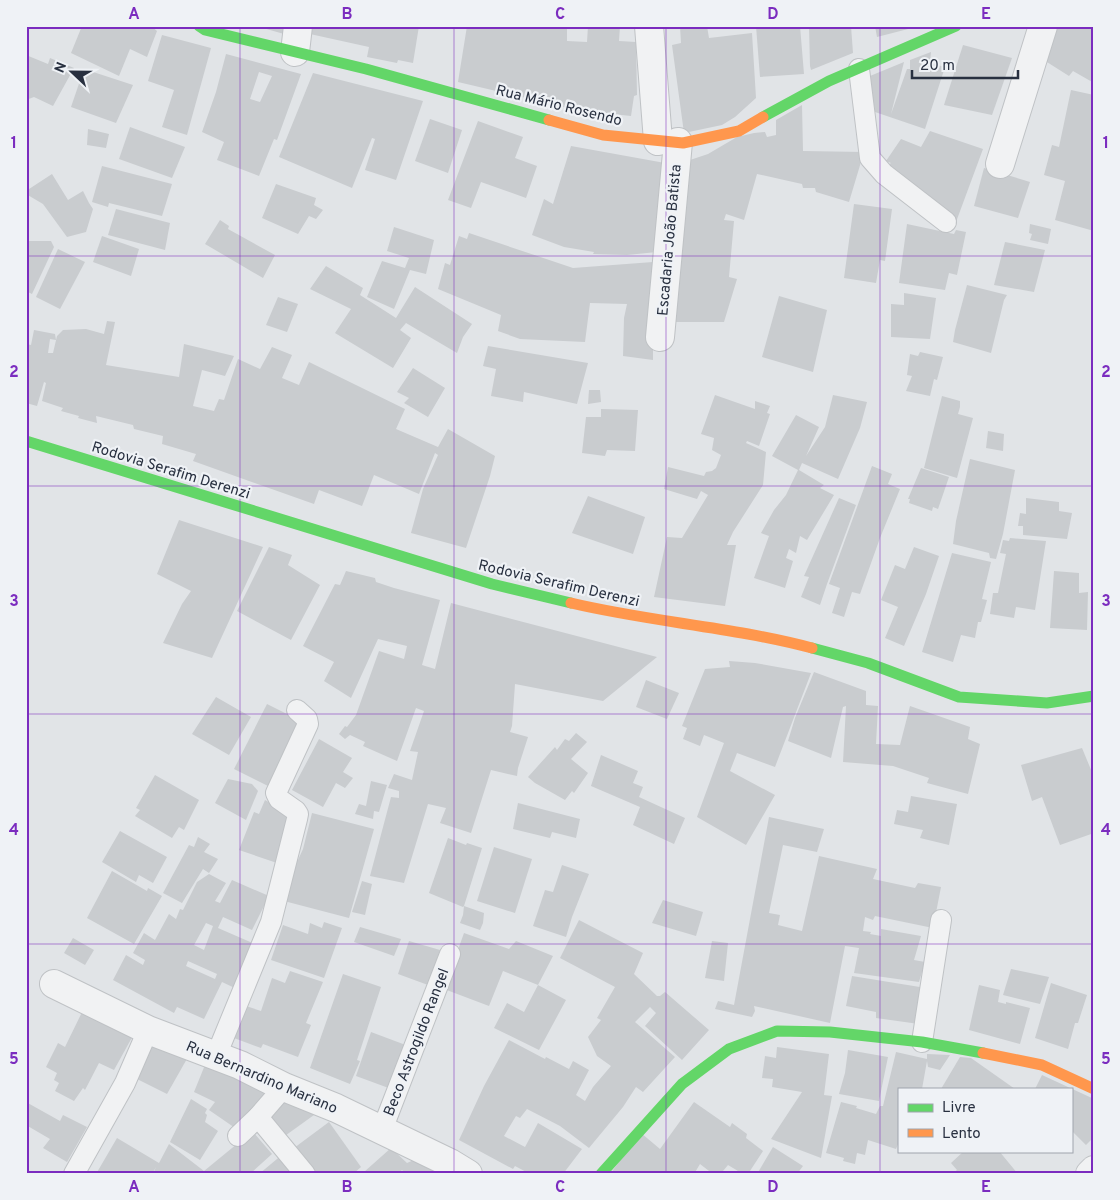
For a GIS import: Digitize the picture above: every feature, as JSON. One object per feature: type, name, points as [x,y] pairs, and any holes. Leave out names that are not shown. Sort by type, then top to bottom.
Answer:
[{"type":"street","name":"Rua Mário Rosendo","points":[[199,26],[205,30],[297,39],[366,69],[603,134],[683,143],[739,131],[829,81],[956,26]]},
{"type":"street","name":"Escadaria João Batista","points":[[649,26],[668,141],[660,337]]},
{"type":"street","points":[[1000,164],[1042,26]]},
{"type":"street","name":"Rodovia Serafim Derenzi","points":[[26,441],[492,584],[614,613],[781,640],[868,662],[959,697],[1047,703],[1094,696]]},
{"type":"street","name":"Rua Bernardino Mariano","points":[[54,984],[148,1030],[216,1056],[336,1108],[450,1163],[468,1174]]},
{"type":"street","points":[[601,1174],[682,1084],[730,1049],[777,1031],[830,1032],[922,1042],[1042,1065],[1094,1089]]},
{"type":"street","points":[[1090,1174],[1094,1170]]},
{"type":"lane","points":[[859,69],[870,158],[884,174],[946,222]]},
{"type":"lane","points":[[216,1056],[271,922],[297,819],[298,814],[276,796],[308,724],[307,719],[297,710]]},
{"type":"lane","points":[[922,1042],[941,920]]},
{"type":"lane","name":"Beco Astrogildo Rangel","points":[[382,1130],[450,954]]},
{"type":"lane","points":[[74,1174],[125,1084],[148,1030]]},
{"type":"lane","points":[[238,1136],[258,1117],[284,1087]]},
{"type":"lane","points":[[258,1117],[305,1174]]},
{"type":"building","points":[[82,26],[151,26],[157,31],[147,57],[130,49],[119,76],[71,53]]},
{"type":"building","points":[[256,26],[285,26],[284,34]]},
{"type":"building","points":[[308,26],[419,26],[413,63],[398,60],[397,63],[367,57],[369,47],[310,34]]},
{"type":"building","points":[[467,26],[567,26],[567,41],[587,42],[588,26],[620,26],[619,41],[636,42],[637,95],[634,96],[631,116],[576,110],[458,82]]},
{"type":"building","points":[[680,26],[707,26],[709,38],[752,33],[756,98],[735,117],[722,125],[684,133],[672,45],[681,43]]},
{"type":"building","points":[[756,26],[800,26],[804,74],[760,77]]},
{"type":"building","points":[[809,26],[851,26],[853,53],[811,70]]},
{"type":"building","points":[[875,26],[912,26],[912,28],[877,37]]},
{"type":"building","points":[[1056,26],[1094,26],[1094,83],[1073,71],[1069,76],[1039,57]]},
{"type":"building","points":[[162,35],[211,48],[187,135],[162,127],[174,90],[148,81]]},
{"type":"building","points":[[963,45],[1012,58],[992,115],[944,105]]},
{"type":"building","points":[[931,52],[930,63],[945,67],[925,129],[875,112],[870,76],[904,62],[891,114],[907,69],[910,69],[910,60]]},
{"type":"building","points":[[226,54],[301,74],[277,140],[274,139],[259,176],[217,160],[224,142],[202,132],[216,92]],"holes":[[[259,72],[272,76],[260,102],[250,99]]]},
{"type":"building","points":[[26,55],[48,64],[50,58],[74,68],[53,106],[34,97],[26,100]]},
{"type":"building","points":[[84,69],[133,85],[116,123],[71,107]]},
{"type":"building","points":[[313,73],[423,101],[396,180],[365,170],[375,139],[372,138],[352,188],[279,157]]},
{"type":"building","points":[[1071,90],[1094,95],[1094,231],[1055,220],[1065,181],[1044,175],[1052,145],[1059,147]]},
{"type":"building","points":[[802,105],[803,151],[864,152],[849,202],[816,192],[815,188],[803,188],[802,184],[757,174],[744,220],[726,214],[724,220],[734,221],[729,277],[737,279],[724,322],[667,322],[690,160],[708,154],[737,137],[765,132],[767,137],[776,135],[776,120]]},
{"type":"building","points":[[430,119],[462,130],[448,173],[415,161]]},
{"type":"building","points":[[478,121],[523,137],[515,158],[537,166],[526,198],[481,182],[471,208],[448,200]]},
{"type":"building","points":[[130,127],[185,147],[172,178],[119,159]]},
{"type":"building","points":[[88,129],[109,134],[106,148],[87,145]]},
{"type":"building","points":[[930,131],[983,149],[956,222],[910,188],[887,166],[891,163],[886,161],[901,139],[921,147]]},
{"type":"building","points":[[571,146],[665,163],[657,252],[627,255],[593,254],[594,252],[564,247],[532,235],[544,199],[553,204]]},
{"type":"building","points":[[102,166],[172,184],[162,216],[109,203],[108,207],[92,202]]},
{"type":"building","points":[[984,168],[1030,182],[1018,218],[974,206]]},
{"type":"building","points":[[52,174],[68,200],[83,191],[93,209],[86,232],[67,237],[43,204],[26,194],[26,191]]},
{"type":"building","points":[[276,184],[316,198],[314,205],[323,210],[316,219],[309,216],[298,234],[262,218]]},
{"type":"building","points":[[854,204],[892,209],[885,261],[880,260],[876,283],[844,278]]},
{"type":"building","points":[[116,209],[170,223],[165,250],[108,235]]},
{"type":"building","points":[[220,220],[229,226],[228,229],[275,255],[263,278],[205,244]]},
{"type":"building","points":[[907,224],[954,234],[956,230],[966,232],[957,275],[949,273],[945,290],[899,283]]},
{"type":"building","points":[[1030,224],[1051,229],[1048,244],[1030,240],[1032,234],[1029,233]]},
{"type":"building","points":[[394,227],[434,240],[426,274],[410,270],[394,309],[367,297],[382,261],[405,268],[409,258],[387,251]]},
{"type":"building","points":[[469,233],[573,268],[653,262],[653,360],[623,356],[624,318],[627,304],[590,303],[585,342],[520,339],[498,331],[501,315],[438,289],[445,263],[450,265],[459,236],[467,239]]},
{"type":"building","points":[[102,236],[139,249],[131,276],[93,262]]},
{"type":"building","points":[[26,241],[51,241],[54,247],[32,294],[26,291]]},
{"type":"building","points":[[1005,242],[1045,250],[1034,292],[994,285]]},
{"type":"building","points":[[58,249],[85,262],[60,309],[36,297]]},
{"type":"building","points":[[326,266],[363,288],[360,295],[396,318],[415,287],[472,324],[463,337],[457,353],[406,323],[400,330],[411,338],[393,368],[335,333],[351,309],[310,289]]},
{"type":"building","points":[[967,285],[1007,295],[1004,300],[991,353],[953,342]]},
{"type":"building","points":[[904,293],[936,298],[930,339],[891,337],[891,304],[904,305]]},
{"type":"building","points":[[779,296],[827,310],[813,372],[762,357]]},
{"type":"building","points":[[278,297],[298,304],[287,332],[266,325]]},
{"type":"building","points":[[107,321],[115,322],[106,365],[179,377],[184,344],[234,356],[225,376],[202,370],[193,406],[214,411],[219,399],[224,400],[238,359],[260,369],[272,347],[292,355],[282,378],[299,385],[309,362],[405,409],[396,429],[438,447],[448,429],[495,456],[466,548],[411,533],[423,489],[438,455],[435,453],[419,494],[374,475],[362,506],[319,490],[314,504],[193,461],[196,454],[162,444],[163,436],[134,429],[133,425],[96,416],[97,423],[61,411],[63,408],[42,401],[46,383],[44,382],[37,406],[26,403],[26,344],[31,345],[34,330],[55,334],[56,340],[50,339],[48,353],[53,353],[57,336],[63,330],[86,329],[104,334]]},
{"type":"building","points":[[488,346],[588,363],[577,404],[524,392],[523,402],[491,396],[496,369],[483,366]]},
{"type":"building","points":[[920,352],[943,357],[937,380],[934,379],[930,396],[906,391],[912,376],[907,375],[910,354],[918,356]]},
{"type":"building","points":[[413,368],[445,388],[428,417],[404,403],[409,398],[397,392]]},
{"type":"building","points":[[589,390],[600,390],[601,402],[588,404]]},
{"type":"building","points":[[715,395],[755,409],[755,401],[770,406],[767,413],[770,414],[759,446],[747,441],[746,443],[766,452],[763,485],[733,532],[727,545],[736,545],[725,606],[654,597],[667,537],[682,538],[708,495],[701,491],[697,499],[664,489],[668,467],[704,476],[706,472],[716,468],[721,455],[712,450],[714,438],[701,434]]},
{"type":"building","points":[[833,395],[867,402],[860,428],[838,479],[802,463],[799,470],[824,485],[820,488],[834,495],[807,540],[800,536],[796,553],[789,549],[786,558],[793,561],[785,588],[754,578],[769,536],[761,533],[774,510],[786,495],[798,470],[772,456],[796,415],[819,427],[806,456],[825,427]]},
{"type":"building","points":[[942,396],[960,401],[958,414],[973,418],[957,478],[924,468]]},
{"type":"building","points":[[601,409],[638,410],[635,451],[607,450],[605,456],[582,453],[586,417],[601,417]]},
{"type":"building","points":[[988,431],[1004,434],[1003,451],[986,448]]},
{"type":"building","points":[[970,459],[1015,470],[1003,534],[996,559],[990,558],[989,553],[953,544],[956,521]]},
{"type":"building","points":[[872,466],[892,474],[888,484],[900,489],[860,594],[852,592],[844,617],[832,613],[840,588],[829,584]]},
{"type":"building","points":[[921,468],[949,477],[938,509],[933,507],[932,511],[909,503],[910,499],[908,499]]},
{"type":"building","points":[[588,496],[645,517],[633,554],[572,533]]},
{"type":"building","points":[[839,498],[856,505],[820,605],[801,597],[809,577],[804,576]]},
{"type":"building","points":[[1026,498],[1059,502],[1059,511],[1072,513],[1067,539],[1023,535],[1023,526],[1018,526],[1020,513],[1026,514]]},
{"type":"building","points":[[179,520],[263,547],[212,658],[163,643],[182,604],[191,591],[157,574]]},
{"type":"building","points":[[1010,538],[1046,541],[1035,610],[1016,607],[1014,618],[990,614],[993,593],[998,593],[1006,554],[1000,553],[1003,540],[1009,541]]},
{"type":"building","points":[[269,547],[292,555],[288,565],[320,585],[291,640],[237,611]]},
{"type":"building","points":[[914,547],[939,556],[926,594],[904,646],[885,638],[898,607],[881,600],[895,565],[905,569]]},
{"type":"building","points":[[952,553],[991,562],[982,599],[987,600],[981,622],[978,622],[975,638],[961,635],[953,662],[922,652]]},
{"type":"building","points":[[346,571],[375,578],[376,582],[394,588],[440,600],[422,665],[435,669],[451,603],[657,657],[603,701],[515,684],[510,732],[528,737],[517,776],[491,770],[471,833],[440,823],[446,808],[428,804],[404,883],[370,876],[391,797],[399,798],[399,791],[388,788],[394,774],[412,780],[418,752],[410,751],[424,711],[416,708],[397,761],[363,746],[365,742],[350,735],[345,739],[339,734],[356,715],[379,651],[404,659],[407,646],[378,639],[351,698],[324,681],[334,662],[303,646],[335,584],[340,585]]},
{"type":"building","points":[[1054,571],[1079,573],[1079,593],[1088,592],[1087,630],[1050,628]]},
{"type":"building","points":[[729,661],[755,663],[811,673],[775,767],[737,753],[730,771],[775,795],[746,845],[697,817],[724,743],[704,735],[700,746],[683,739],[687,728],[682,726],[705,669],[730,667]]},
{"type":"building","points":[[814,672],[866,691],[866,705],[878,706],[876,744],[900,745],[910,706],[970,727],[968,739],[980,744],[968,794],[927,783],[929,778],[893,766],[843,762],[846,706],[843,707],[831,758],[788,741],[795,718]]},
{"type":"building","points":[[646,680],[679,693],[667,719],[636,707]]},
{"type":"building","points":[[216,697],[251,717],[229,755],[192,734]]},
{"type":"building","points":[[267,704],[303,722],[270,787],[234,769]]},
{"type":"building","points":[[576,733],[587,742],[571,759],[588,773],[574,793],[572,791],[565,800],[528,777],[555,747],[557,750],[565,739],[569,741]]},
{"type":"building","points":[[319,739],[352,758],[343,772],[353,778],[345,788],[336,783],[323,807],[292,790]]},
{"type":"building","points":[[1082,748],[1094,777],[1094,833],[1060,845],[1042,797],[1032,801],[1021,765]]},
{"type":"building","points":[[601,755],[638,771],[633,783],[643,787],[639,797],[685,818],[674,844],[633,825],[640,807],[591,786]]},
{"type":"building","points":[[155,775],[199,800],[184,830],[179,827],[172,838],[135,816],[140,810],[136,808]]},
{"type":"building","points":[[228,779],[252,784],[258,791],[246,820],[215,803]]},
{"type":"building","points":[[371,781],[387,785],[379,812],[374,811],[373,819],[355,814],[359,804],[366,806]]},
{"type":"building","points":[[911,796],[957,804],[949,845],[920,838],[923,830],[894,824],[897,810],[908,812]]},
{"type":"building","points":[[265,800],[293,816],[277,863],[239,850],[254,812],[259,814]]},
{"type":"building","points":[[518,803],[580,819],[576,838],[552,832],[550,838],[513,829]]},
{"type":"building","points":[[312,813],[374,829],[349,918],[284,901],[295,859],[298,860],[303,849]]},
{"type":"building","points":[[769,817],[824,829],[817,852],[783,845],[769,913],[780,915],[778,925],[802,931],[819,856],[877,869],[873,879],[915,888],[918,883],[941,887],[933,928],[875,916],[873,920],[865,917],[863,931],[871,932],[870,934],[881,936],[881,929],[921,936],[914,960],[925,962],[919,982],[854,973],[859,948],[845,946],[830,1023],[754,1006],[755,1011],[752,1017],[715,1009],[718,1001],[734,1005]]},
{"type":"building","points":[[120,831],[167,857],[153,883],[139,875],[136,882],[102,862]]},
{"type":"building","points":[[198,837],[210,844],[204,852],[218,859],[209,873],[203,869],[182,903],[163,893],[189,845],[194,847]]},
{"type":"building","points":[[448,838],[466,845],[467,843],[482,848],[463,907],[429,893]]},
{"type":"building","points":[[494,847],[532,859],[515,913],[477,901]]},
{"type":"building","points":[[562,865],[589,874],[566,937],[533,926],[545,890],[553,892]]},
{"type":"building","points":[[112,871],[147,891],[148,888],[162,896],[134,944],[87,918]]},
{"type":"building","points":[[209,874],[226,883],[215,901],[220,903],[232,880],[269,896],[252,930],[223,917],[218,928],[257,945],[239,990],[222,982],[204,1019],[177,1007],[174,1013],[113,980],[126,955],[143,965],[145,960],[133,953],[144,933],[155,940],[169,914],[176,919],[180,909],[183,910],[197,882]],"holes":[[[206,923],[213,926],[204,950],[194,945]],[[188,961],[217,974],[215,979],[186,966]]]},
{"type":"building","points":[[362,881],[372,884],[365,915],[352,912]]},
{"type":"building","points":[[663,900],[703,912],[696,936],[652,923]]},
{"type":"building","points":[[464,906],[484,913],[480,930],[460,923]]},
{"type":"building","points":[[579,920],[643,953],[634,974],[657,996],[665,992],[709,1030],[682,1060],[645,1026],[656,1013],[650,1007],[635,1022],[675,1057],[643,1092],[636,1087],[623,1107],[589,1148],[560,1126],[527,1109],[520,1118],[516,1116],[504,1136],[525,1147],[538,1123],[582,1149],[563,1174],[530,1174],[515,1166],[513,1169],[459,1140],[484,1086],[509,1040],[569,1069],[573,1061],[589,1070],[576,1095],[585,1101],[593,1087],[611,1066],[597,1056],[588,1037],[601,1020],[597,1018],[615,987],[560,958]]},
{"type":"building","points":[[324,922],[342,928],[324,978],[271,960],[283,925],[308,934],[310,923],[322,928]]},
{"type":"building","points":[[360,927],[401,939],[394,956],[354,942]]},
{"type":"building","points":[[464,933],[509,949],[516,941],[553,956],[538,985],[503,971],[489,1006],[444,989]]},
{"type":"building","points":[[73,938],[94,950],[85,965],[64,953]]},
{"type":"building","points":[[409,941],[440,950],[428,985],[398,974]]},
{"type":"building","points":[[712,941],[728,943],[724,981],[705,978]]},
{"type":"building","points":[[1011,969],[1049,977],[1040,1004],[1003,995]]},
{"type":"building","points":[[290,971],[323,982],[306,1023],[311,1025],[298,1057],[263,1044],[261,1048],[234,1038],[246,1006],[261,1011],[272,978],[285,983]]},
{"type":"building","points":[[343,974],[381,987],[357,1060],[360,1061],[350,1084],[310,1068]]},
{"type":"building","points":[[852,976],[926,988],[919,1024],[876,1018],[876,1012],[846,1006]]},
{"type":"building","points":[[1051,983],[1087,995],[1078,1023],[1075,1023],[1068,1049],[1035,1038]]},
{"type":"building","points":[[538,985],[566,1000],[539,1050],[494,1028],[507,1003],[524,1012]]},
{"type":"building","points":[[979,985],[1000,990],[998,1002],[1030,1008],[1020,1044],[969,1030]]},
{"type":"building","points":[[86,1004],[135,1032],[114,1070],[99,1063],[85,1090],[83,1088],[74,1101],[55,1091],[59,1083],[54,1080],[57,1073],[46,1067],[58,1043],[65,1047]]},
{"type":"building","points":[[371,1032],[411,1047],[394,1090],[356,1076]]},
{"type":"building","points":[[153,1038],[188,1057],[167,1094],[131,1076]]},
{"type":"building","points":[[777,1047],[829,1054],[824,1095],[832,1096],[821,1158],[771,1139],[802,1092],[772,1087],[773,1079],[762,1078],[765,1056],[776,1058]]},
{"type":"building","points":[[848,1050],[888,1057],[879,1101],[839,1094],[845,1073]]},
{"type":"building","points":[[896,1052],[927,1059],[927,1054],[950,1055],[940,1070],[928,1067],[927,1061],[922,1088],[898,1088],[898,1144],[896,1149],[868,1140],[865,1155],[857,1153],[855,1164],[843,1161],[844,1158],[826,1153],[841,1102],[876,1114],[880,1106],[883,1106]]},
{"type":"building","points":[[960,1057],[971,1058],[1014,1088],[942,1088]]},
{"type":"building","points":[[207,1060],[277,1093],[238,1130],[209,1110],[215,1102],[194,1092]]},
{"type":"building","points":[[1042,1075],[1070,1088],[1036,1088]]},
{"type":"building","points":[[1072,1089],[1094,1099],[1094,1137],[1086,1145],[1072,1131]]},
{"type":"building","points":[[281,1096],[314,1115],[282,1138],[265,1114]]},
{"type":"building","points":[[191,1099],[207,1109],[205,1122],[218,1131],[200,1160],[170,1142]]},
{"type":"building","points":[[26,1102],[60,1121],[63,1115],[87,1127],[67,1162],[43,1148],[50,1139],[26,1125]]},
{"type":"building","points":[[694,1102],[730,1127],[732,1123],[747,1134],[746,1138],[763,1151],[748,1174],[743,1174],[728,1165],[723,1171],[728,1174],[713,1174],[700,1164],[694,1174],[688,1172],[687,1174],[610,1174],[641,1133],[660,1149]]},
{"type":"building","points":[[329,1122],[361,1167],[353,1174],[313,1174],[294,1148]]},
{"type":"building","points":[[254,1133],[272,1154],[250,1174],[153,1174],[156,1167],[152,1174],[96,1174],[117,1138],[159,1163],[169,1144],[204,1171],[243,1139]]},
{"type":"building","points":[[773,1147],[803,1166],[797,1174],[757,1174]]},
{"type":"building","points":[[391,1148],[407,1163],[416,1159],[450,1174],[406,1174],[402,1170],[398,1174],[365,1174],[364,1172]]},
{"type":"building","points":[[963,1152],[1000,1152],[1018,1174],[952,1174],[957,1170],[951,1163]]},
{"type":"building","points":[[283,1154],[298,1174],[259,1174]]},
{"type":"traffic: fast","points":[[199,26],[205,30],[366,69],[549,120]]},
{"type":"traffic: fast","points":[[763,117],[829,81],[956,26]]},
{"type":"traffic: fast","points":[[26,441],[492,584],[571,603]]},
{"type":"traffic: fast","points":[[812,648],[868,663],[959,697],[1047,703],[1094,696]]},
{"type":"traffic: fast","points":[[601,1174],[682,1084],[729,1049],[777,1031],[830,1032],[922,1042],[983,1053]]},
{"type":"traffic: slow","points":[[549,120],[603,135],[683,143],[739,131],[763,117]]},
{"type":"traffic: slow","points":[[571,603],[601,610],[752,635],[812,648]]},
{"type":"traffic: slow","points":[[983,1053],[1042,1065],[1094,1089]]}]
